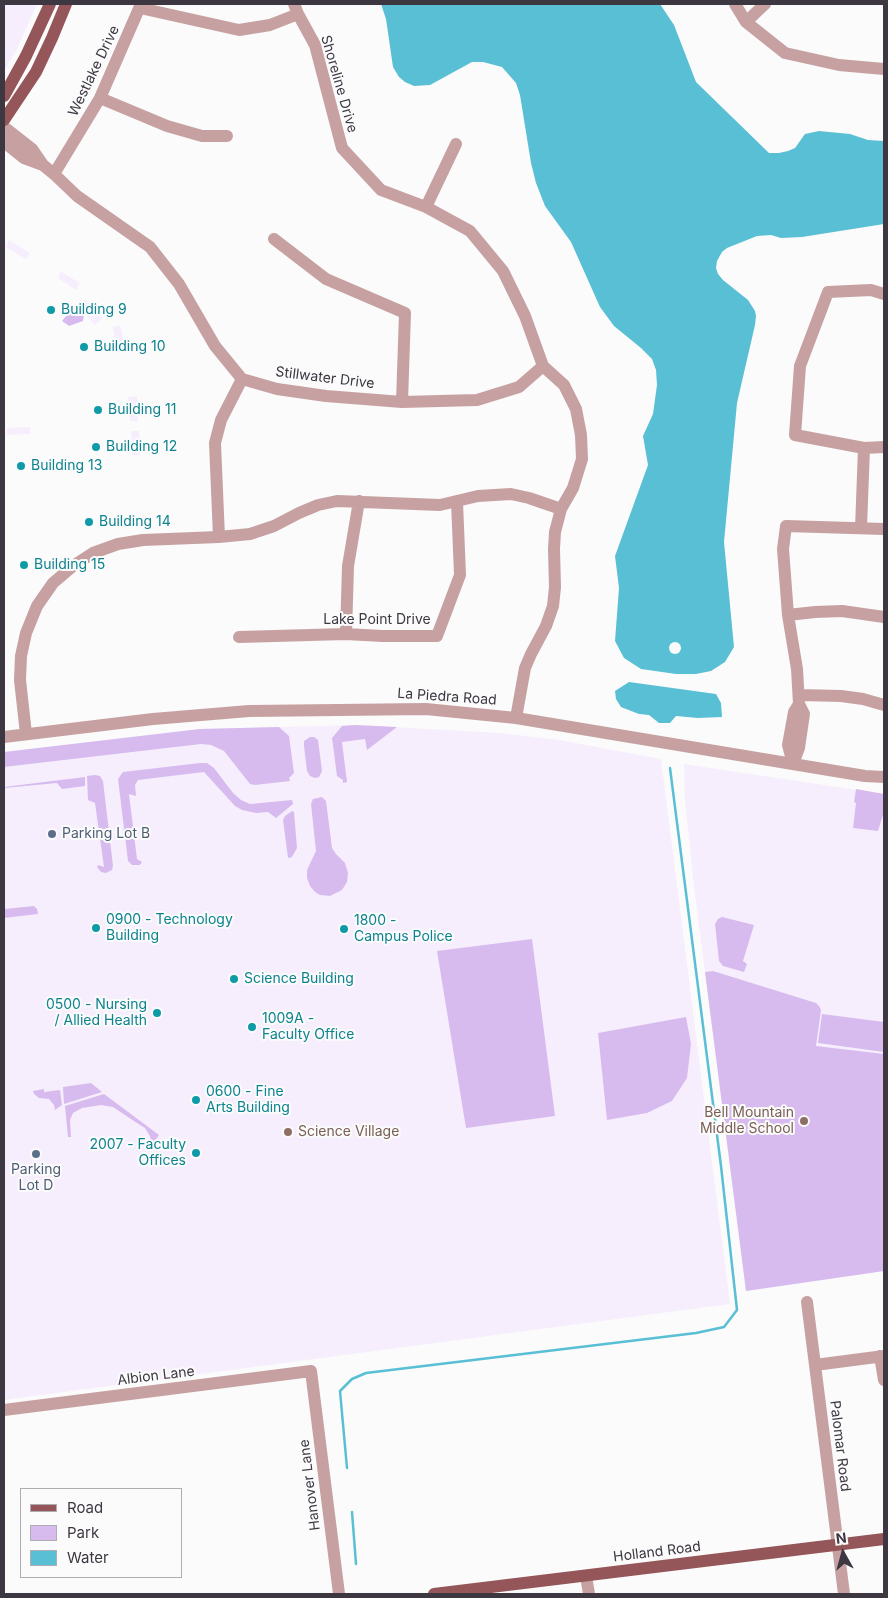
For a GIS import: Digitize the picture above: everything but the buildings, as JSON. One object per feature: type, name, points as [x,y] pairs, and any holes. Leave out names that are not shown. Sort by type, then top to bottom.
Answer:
[{"type":"main road","points":[[4,96],[26,56],[50,4]]},
{"type":"main road","points":[[4,120],[36,72],[66,4]]},
{"type":"main road","name":"Holland Road","points":[[434,1594],[884,1538]]},
{"type":"street","points":[[734,4],[746,22],[785,53],[839,65],[884,69]]},
{"type":"street","points":[[746,22],[765,4]]},
{"type":"street","points":[[140,6],[240,30],[270,25],[296,9]]},
{"type":"street","name":"Westlake Drive","points":[[54,174],[100,98],[140,6]]},
{"type":"street","name":"Shoreline Drive","points":[[296,9],[315,45],[342,148],[381,190],[426,207],[470,231],[503,271],[525,316],[543,366],[564,385],[576,410],[581,435],[582,458],[573,488],[561,510],[555,532],[556,587],[553,606],[546,626],[525,668],[516,718]]},
{"type":"street","points":[[100,98],[167,126],[202,136],[227,136]]},
{"type":"street","points":[[4,127],[32,149],[43,165],[76,196],[150,247],[179,284],[215,346],[242,379],[221,420],[215,443],[219,537]]},
{"type":"street","points":[[4,142],[24,158],[43,165]]},
{"type":"street","points":[[426,207],[456,144]]},
{"type":"street","points":[[274,239],[326,279],[405,313],[402,402]]},
{"type":"street","points":[[884,294],[872,290],[828,292],[800,366],[795,436],[864,448],[884,447]]},
{"type":"street","name":"Stillwater Drive","points":[[242,379],[287,390],[326,396],[402,402],[477,400],[519,387],[543,366]]},
{"type":"street","points":[[861,528],[864,448]]},
{"type":"street","points":[[26,734],[20,680],[21,656],[26,633],[37,606],[53,583],[73,566],[93,553],[118,544],[143,540],[250,534],[274,526],[299,512],[336,501],[440,505],[478,496],[511,494],[561,510]]},
{"type":"street","points":[[346,634],[348,566],[360,501]]},
{"type":"street","name":"Lake Point Drive","points":[[239,637],[346,634],[436,636],[460,574],[457,502]]},
{"type":"street","points":[[793,764],[799,748],[804,714],[800,700],[788,615],[783,549],[786,526],[884,529]]},
{"type":"street","points":[[788,615],[842,611],[884,617]]},
{"type":"street","points":[[800,700],[841,696],[863,698],[884,705]]},
{"type":"street","name":"La Piedra Road","points":[[4,737],[154,719],[261,710],[426,709],[516,718],[865,776],[884,777]]},
{"type":"street","name":"Palomar Road","points":[[807,1302],[844,1594]]},
{"type":"street","points":[[815,1365],[882,1356],[884,1380]]},
{"type":"street","name":"Albion Lane","points":[[4,1410],[312,1371]]},
{"type":"street","name":"Hanover Lane","points":[[312,1371],[339,1594]]},
{"type":"street","points":[[586,1576],[589,1594]]},
{"type":"shaded area","points":[[4,4],[37,4],[16,51],[4,71]]},
{"type":"shaded area","points":[[9,240],[30,253],[26,259],[6,247]]},
{"type":"shaded area","points":[[60,271],[80,283],[76,290],[58,278]]},
{"type":"shaded area","points":[[85,299],[103,318],[95,325],[78,306]]},
{"type":"shaded area","points":[[120,325],[126,349],[118,352],[113,327]]},
{"type":"shaded area","points":[[137,396],[138,421],[130,421],[128,397]]},
{"type":"shaded area","points":[[30,427],[30,434],[7,435],[7,428]]},
{"type":"shaded area","points":[[131,431],[139,431],[140,455],[132,455]]},
{"type":"shaded area","points":[[355,725],[501,733],[559,740],[661,759],[730,1304],[4,1400],[4,752],[200,729]]},
{"type":"shaded area","name":"Bell Mountain Middle School","points":[[684,764],[884,794],[884,1271],[746,1291],[694,887],[685,801]]},
{"type":"green space","points":[[75,305],[84,314],[83,321],[69,326],[62,321]]},
{"type":"green space","points":[[342,726],[397,727],[367,750],[365,739],[342,742],[347,782],[343,783],[343,780],[337,776],[332,738]]},
{"type":"green space","points":[[279,727],[289,736],[294,773],[289,778],[290,781],[250,784],[224,751],[211,745],[201,744],[4,767],[4,752],[200,729]]},
{"type":"green space","points":[[310,737],[318,740],[322,771],[319,777],[315,778],[310,776],[307,771],[304,741]]},
{"type":"green space","points":[[207,763],[214,768],[233,793],[241,800],[250,804],[292,800],[293,804],[276,818],[268,812],[256,813],[242,810],[235,806],[204,772],[138,780],[135,785],[136,796],[129,794],[137,859],[142,862],[140,865],[132,865],[128,861],[118,779],[123,772]]},
{"type":"green space","points":[[87,776],[100,776],[103,781],[113,866],[112,870],[106,873],[101,872],[97,867],[98,865],[104,867],[95,803],[88,800]]},
{"type":"green space","points":[[85,777],[85,786],[62,789],[57,783],[4,788],[4,787]]},
{"type":"green space","points":[[856,789],[884,794],[884,811],[878,831],[853,828]]},
{"type":"green space","points":[[322,797],[326,801],[332,848],[345,863],[348,873],[347,882],[342,890],[330,896],[320,895],[315,892],[307,878],[307,870],[316,851],[311,804],[313,799]]},
{"type":"green space","points":[[292,811],[294,812],[297,848],[292,857],[288,858],[283,820]]},
{"type":"green space","points":[[34,906],[38,914],[4,918],[4,909]]},
{"type":"green space","points":[[722,917],[754,925],[743,961],[747,964],[744,972],[723,966],[719,961],[715,924]]},
{"type":"green space","points":[[532,939],[555,1116],[466,1128],[437,951]]},
{"type":"green space","points":[[713,971],[816,1003],[821,1010],[816,1046],[884,1054],[884,1271],[746,1291],[705,972]]},
{"type":"green space","points":[[822,1014],[884,1022],[884,1052],[818,1043]]},
{"type":"green space","points":[[686,1017],[691,1044],[687,1078],[672,1101],[647,1113],[607,1120],[598,1033]]},
{"type":"green space","points":[[91,1083],[102,1092],[64,1104],[63,1087]]},
{"type":"green space","points":[[44,1089],[44,1092],[60,1090],[62,1105],[55,1110],[54,1105],[49,1099],[39,1098],[33,1091]]},
{"type":"green space","points":[[104,1094],[159,1135],[152,1145],[150,1136],[145,1128],[113,1107],[101,1105],[82,1108],[73,1113],[70,1120],[71,1137],[68,1137],[65,1106]]},
{"type":"water","points":[[381,4],[660,4],[674,25],[696,82],[769,153],[779,153],[795,148],[805,134],[819,131],[850,134],[868,140],[884,141],[884,224],[802,237],[757,236],[727,248],[722,252],[717,261],[716,268],[718,274],[748,300],[756,316],[737,403],[724,542],[734,647],[725,662],[711,671],[696,674],[676,674],[641,669],[624,658],[615,641],[619,588],[615,556],[648,465],[643,436],[653,414],[657,385],[656,370],[652,359],[614,326],[600,307],[571,242],[545,206],[531,163],[520,95],[516,83],[502,67],[483,62],[472,62],[430,85],[414,86],[405,82],[399,77],[393,67],[386,19]]},
{"type":"water","points":[[629,682],[716,694],[721,703],[722,717],[698,718],[676,716],[670,723],[659,723],[649,715],[639,714],[621,707],[616,699],[615,691]]},
{"type":"pier","points":[[673,642],[677,642],[681,648],[677,654],[673,654],[669,650],[669,646]]},
{"type":"waterway","points":[[347,1468],[340,1391],[352,1379],[366,1373],[696,1333],[724,1327],[737,1310],[721,1166],[670,768]]},
{"type":"waterway","points":[[352,1512],[356,1564]]},
{"type":"place","name":"Building 9","points":[[51,310]]},
{"type":"place","name":"Building 10","points":[[84,347]]},
{"type":"place","name":"Building 11","points":[[98,410]]},
{"type":"place","name":"Building 12","points":[[96,447]]},
{"type":"place","name":"Building 13","points":[[21,466]]},
{"type":"place","name":"Building 14","points":[[89,522]]},
{"type":"place","name":"Building 15","points":[[24,565]]},
{"type":"place","name":"Parking Lot B","points":[[52,834]]},
{"type":"place","name":"0900 - Technology Building","points":[[96,928]]},
{"type":"place","name":"1800 - Campus Police","points":[[344,929]]},
{"type":"place","name":"Science Building","points":[[234,979]]},
{"type":"place","name":"0500 - Nursing / Allied Health","points":[[157,1013]]},
{"type":"place","name":"1009A - Faculty Office","points":[[252,1027]]},
{"type":"place","name":"0600 - Fine Arts Building","points":[[196,1100]]},
{"type":"place","name":"Bell Mountain Middle School","points":[[804,1121]]},
{"type":"place","name":"Science Village","points":[[288,1132]]},
{"type":"place","name":"2007 - Faculty Offices","points":[[196,1153]]},
{"type":"place","name":"Parking Lot D","points":[[36,1154]]}]
